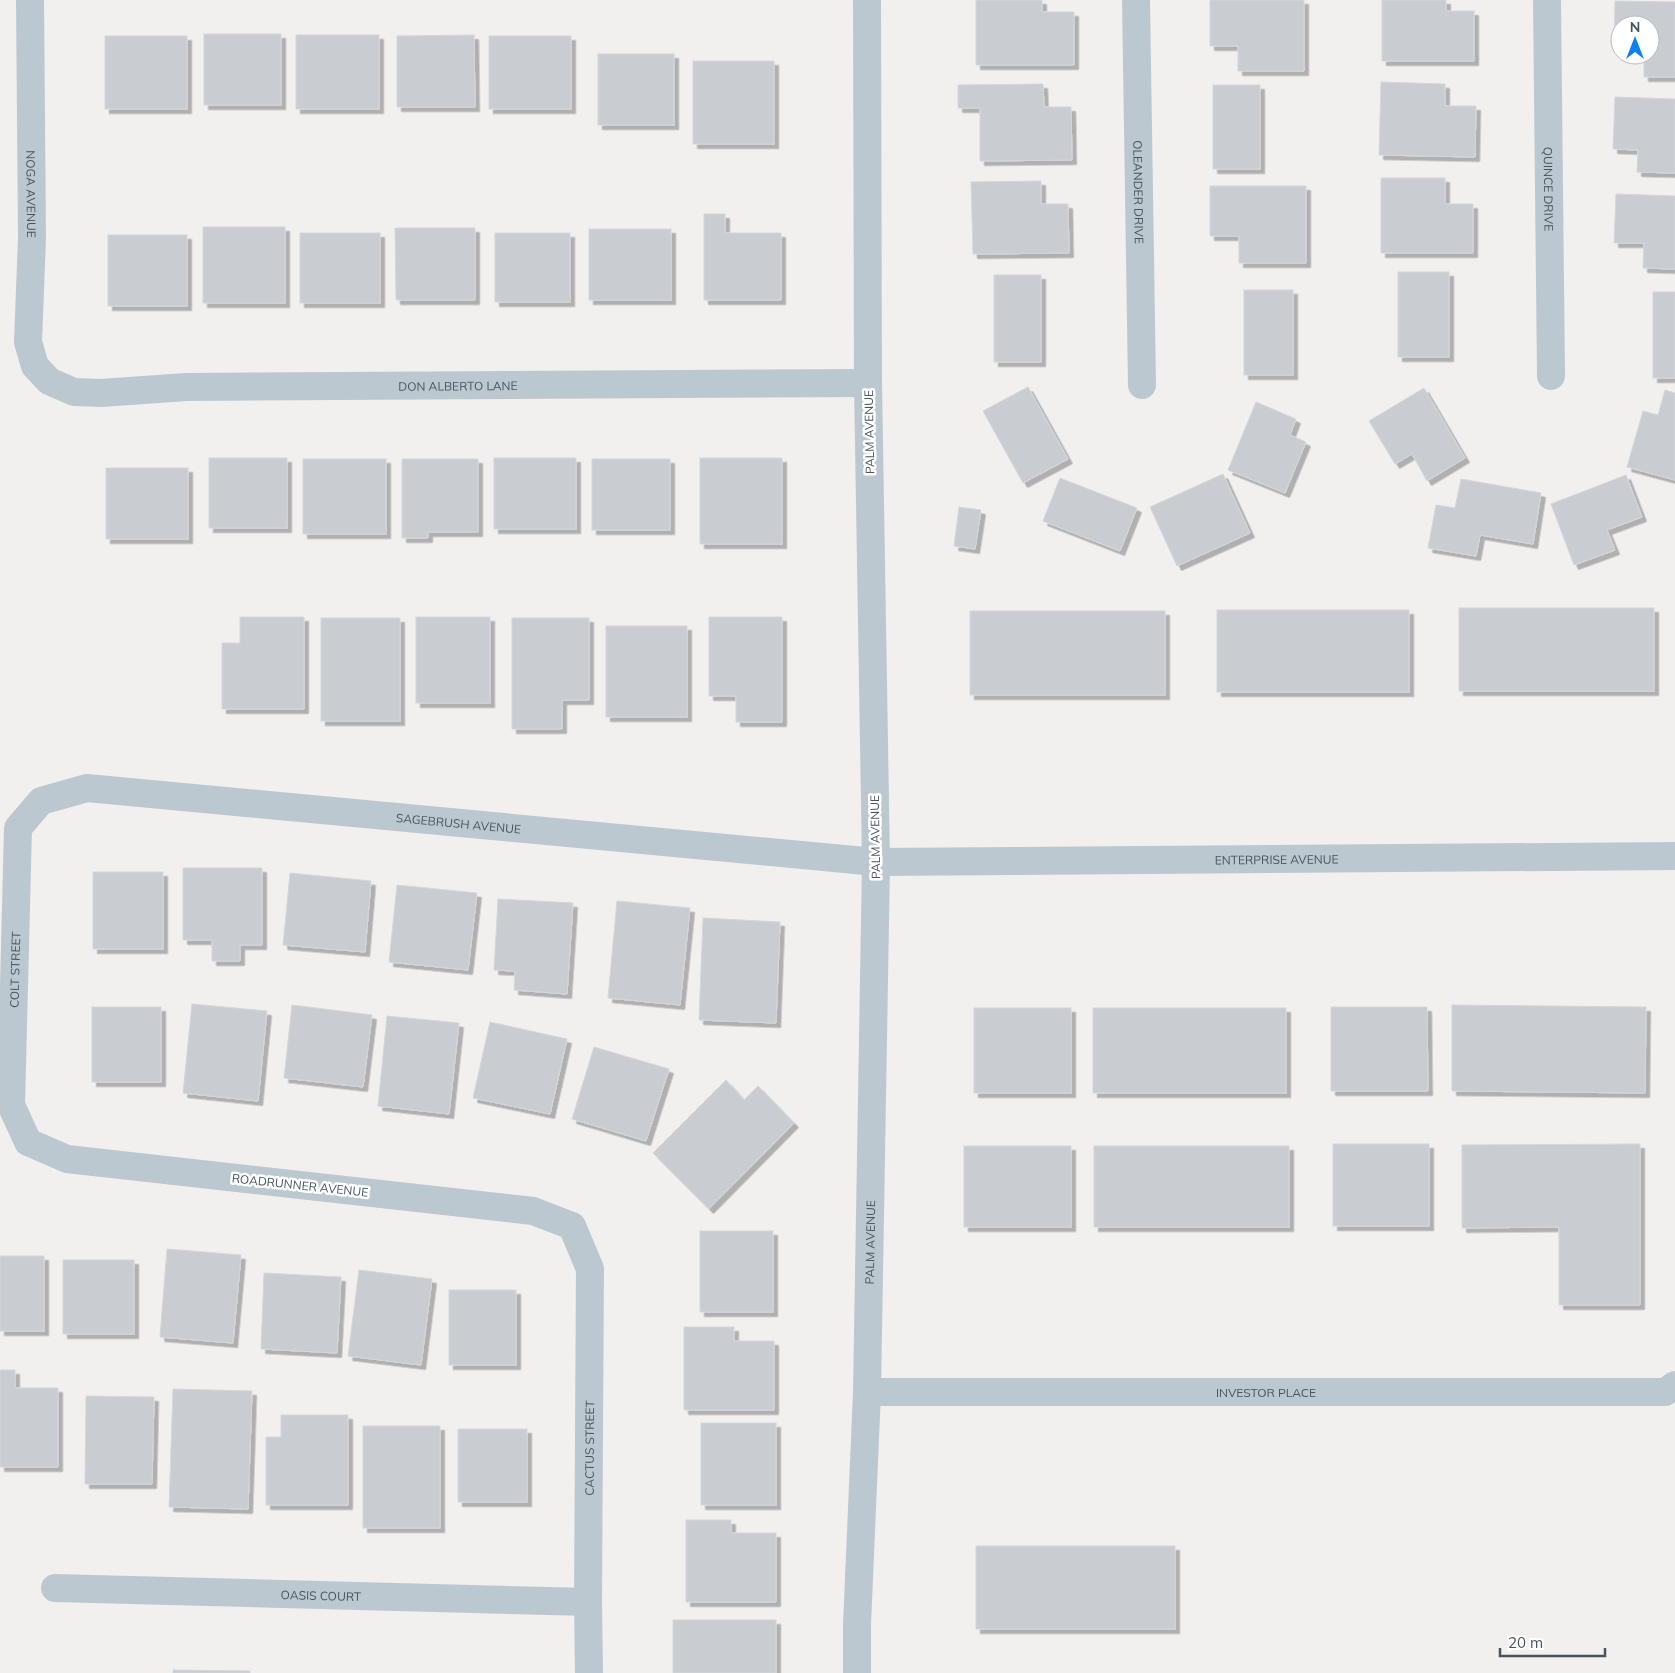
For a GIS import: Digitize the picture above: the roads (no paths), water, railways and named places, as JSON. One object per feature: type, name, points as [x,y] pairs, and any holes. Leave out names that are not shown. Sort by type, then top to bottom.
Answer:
[{"type":"street","name":"NOGA AVENUE","points":[[30,0],[32,238],[28,342],[35,366],[49,381]]},
{"type":"street","name":"PALM AVENUE","points":[[857,1673],[857,1625],[867,1392],[876,862],[868,383],[867,0]]},
{"type":"street","name":"OLEANDER DRIVE","points":[[1136,0],[1142,385]]},
{"type":"street","name":"QUINCE DRIVE","points":[[1547,0],[1551,376]]},
{"type":"street","name":"DON ALBERTO LANE","points":[[49,381],[74,392],[101,393],[186,387],[868,383]]},
{"type":"street","name":"SAGEBRUSH AVENUE","points":[[41,801],[87,788],[876,862]]},
{"type":"street","name":"COLT STREET","points":[[28,1142],[11,1105],[18,828],[41,801]]},
{"type":"street","name":"ENTERPRISE AVENUE","points":[[876,862],[1675,856]]},
{"type":"street","name":"ROADRUNNER AVENUE","points":[[28,1142],[67,1159],[533,1210],[572,1226]]},
{"type":"street","name":"CACTUS STREET","points":[[572,1226],[590,1269],[589,1673]]},
{"type":"street","name":"INVESTOR PLACE","points":[[867,1392],[1670,1388]]},
{"type":"street","name":"OASIS COURT","points":[[55,1588],[588,1602]]}]
